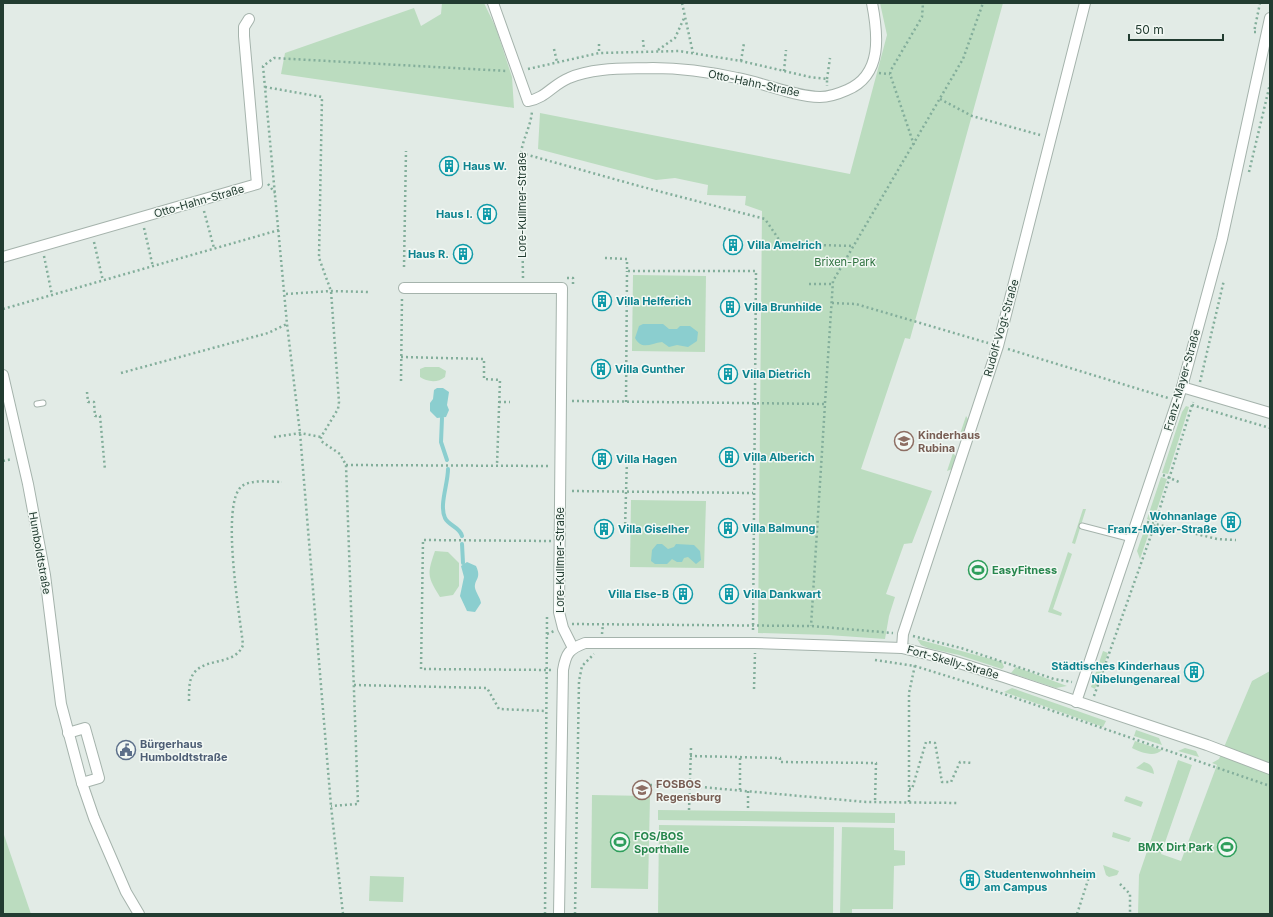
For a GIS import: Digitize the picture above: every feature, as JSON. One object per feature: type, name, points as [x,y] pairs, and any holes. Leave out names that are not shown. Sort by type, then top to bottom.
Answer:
[{"type":"street","points":[[493,3],[528,101],[531,100]]},
{"type":"street","name":"Otto-Hahn-Straße","points":[[531,100],[538,100],[557,85],[579,74],[612,69],[654,68],[718,74],[810,96],[827,96],[840,93],[859,82],[870,71],[875,57],[878,41],[872,3]]},
{"type":"street","name":"Rudolf-Vogt-Straße","points":[[902,648],[903,634],[998,346],[1085,3]]},
{"type":"street","name":"Franz-Mayer-Straße","points":[[1076,702],[1139,519],[1182,387],[1222,239],[1267,52],[1270,18]]},
{"type":"street","name":"Otto-Hahn-Straße","points":[[3,257],[257,184],[244,36],[244,27],[248,19]]},
{"type":"street","name":"Lore-Kullmer-Straße","points":[[403,290],[562,288],[559,612],[563,628],[573,648]]},
{"type":"street","name":"Humboldtstraße","points":[[3,375],[28,484],[45,575],[61,704],[68,733],[82,783],[104,845],[126,892],[140,914]]},
{"type":"street","points":[[1182,387],[1270,413]]},
{"type":"street","name":"Fort-Skelly-Straße","points":[[573,648],[585,643],[601,641],[754,643],[902,648],[988,672],[1201,743],[1270,769]]},
{"type":"street","points":[[559,914],[563,670],[565,657],[573,648]]},
{"type":"street","points":[[68,733],[85,728],[99,778],[82,783]]},
{"type":"lane","points":[[37,404],[43,403]]},
{"type":"lane","points":[[1082,526],[1132,539]]},
{"type":"path","points":[[682,3],[693,52]]},
{"type":"path","points":[[914,146],[890,74],[890,70],[922,18],[923,3]]},
{"type":"path","points":[[811,626],[833,281],[914,146],[963,59],[983,3]]},
{"type":"path","points":[[657,50],[675,38],[685,16]]},
{"type":"path","points":[[643,40],[644,50]]},
{"type":"path","points":[[741,61],[744,43]]},
{"type":"path","points":[[599,44],[599,53]]},
{"type":"path","points":[[554,49],[556,62]]},
{"type":"path","points":[[784,71],[786,50]]},
{"type":"path","points":[[343,914],[331,806],[300,433],[287,324],[286,294],[263,66],[274,58],[518,72]]},
{"type":"path","points":[[827,79],[830,58]]},
{"type":"path","points":[[265,87],[322,97],[319,258],[331,291],[339,402],[338,409],[321,436]]},
{"type":"path","points":[[940,99],[972,116],[1050,137]]},
{"type":"path","name":"Lore-Kullmer-Straße","points":[[523,288],[522,143],[530,123],[531,100]]},
{"type":"path","points":[[404,267],[406,151]]},
{"type":"path","points":[[522,153],[765,219],[782,244],[854,246]]},
{"type":"path","points":[[201,200],[214,248]]},
{"type":"path","points":[[141,218],[153,267]]},
{"type":"path","points":[[3,309],[279,230]]},
{"type":"path","points":[[92,231],[103,281]]},
{"type":"path","points":[[41,246],[52,294]]},
{"type":"path","points":[[605,258],[628,259],[626,402]]},
{"type":"path","points":[[627,271],[756,271],[752,626],[755,654],[754,689]]},
{"type":"path","points":[[809,284],[833,284]]},
{"type":"path","points":[[401,381],[403,290]]},
{"type":"path","points":[[286,294],[331,291],[368,292]]},
{"type":"path","points":[[832,303],[856,304],[1270,428]]},
{"type":"path","points":[[121,373],[268,333],[287,324]]},
{"type":"path","points":[[401,357],[484,359],[484,379],[500,380],[497,465]]},
{"type":"path","points":[[87,392],[88,402],[94,402],[95,416],[100,416],[105,470]]},
{"type":"path","points":[[572,401],[825,404]]},
{"type":"path","points":[[499,402],[510,402]]},
{"type":"path","points":[[274,437],[300,433],[321,436]]},
{"type":"path","points":[[321,436],[322,440],[340,454],[346,465],[358,804],[331,806]]},
{"type":"path","points":[[625,529],[627,458]]},
{"type":"path","points":[[346,465],[560,466]]},
{"type":"path","points":[[1154,472],[1179,482]]},
{"type":"path","points":[[189,700],[190,681],[195,671],[202,666],[234,657],[240,652],[243,645],[231,533],[232,512],[235,496],[242,486],[252,482],[282,482]]},
{"type":"path","points":[[572,491],[753,493]]},
{"type":"path","points":[[1139,519],[1217,539],[1236,540]]},
{"type":"path","points":[[560,542],[423,540],[421,669],[563,670]]},
{"type":"path","points":[[909,802],[909,693],[918,652]]},
{"type":"path","points":[[575,914],[578,681],[582,666],[592,654],[597,654]]},
{"type":"path","points":[[747,654],[762,654]]},
{"type":"path","points":[[871,659],[915,666],[998,692],[1270,786]]},
{"type":"path","points":[[354,685],[487,688],[499,709],[546,711]]},
{"type":"path","points":[[909,789],[912,789],[926,742],[935,743],[942,782],[951,782],[960,762],[973,763]]},
{"type":"path","points":[[689,810],[691,748]]},
{"type":"path","points":[[690,756],[780,758],[780,762],[876,763],[875,802]]},
{"type":"path","points":[[740,758],[740,790]]},
{"type":"path","points":[[650,785],[690,786],[875,802],[959,803]]},
{"type":"path","points":[[748,791],[748,811]]},
{"type":"path","points":[[1077,914],[1090,874]]},
{"type":"path","points":[[1120,884],[1130,894],[1130,914]]},
{"type":"green space","points":[[442,3],[484,3],[496,28],[512,77],[514,108],[281,74],[285,53],[414,8],[421,26],[441,14]]},
{"type":"green space","name":"Brixen-Park","points":[[880,3],[1003,3],[910,339],[905,338],[861,469],[932,491],[912,543],[904,544],[886,594],[895,597],[889,616],[885,639],[828,635],[758,633],[762,211],[745,205],[746,196],[707,195],[708,185],[675,178],[656,180],[538,149],[540,113],[850,174],[887,35]]},
{"type":"green space","points":[[633,275],[706,276],[705,352],[632,351]]},
{"type":"green space","points":[[425,367],[439,367],[446,371],[445,377],[436,381],[423,379],[420,377],[420,369]]},
{"type":"green space","points":[[1186,406],[1189,407],[1168,474],[1162,473],[1182,412]]},
{"type":"green space","points":[[966,416],[970,422],[966,435],[958,440]]},
{"type":"green space","points":[[953,453],[958,459],[955,468],[947,471]]},
{"type":"green space","points":[[1161,477],[1167,479],[1153,522],[1147,519]]},
{"type":"green space","points":[[631,500],[706,501],[704,568],[630,567]]},
{"type":"green space","points":[[1083,509],[1086,509],[1075,544],[1072,543]]},
{"type":"green space","points":[[1146,525],[1151,527],[1140,559],[1137,551]]},
{"type":"green space","points":[[435,551],[448,552],[459,563],[459,586],[453,595],[440,597],[433,584],[430,570]]},
{"type":"green space","points":[[1068,552],[1072,554],[1053,609],[1062,613],[1061,616],[1048,612]]},
{"type":"green space","points":[[917,639],[1002,662],[1004,667],[1002,669],[959,655],[928,648],[921,645]]},
{"type":"green space","points":[[1103,651],[1108,653],[1095,689],[1091,687]]},
{"type":"green space","points":[[1016,667],[1067,686],[1056,688],[1011,673]]},
{"type":"green space","points":[[1270,671],[1270,914],[1138,914],[1139,875],[1178,760],[1192,765],[1161,854],[1181,861],[1217,765],[1212,763],[1219,759],[1252,681]]},
{"type":"green space","points":[[1012,688],[1106,721],[1103,727],[1004,692]]},
{"type":"green space","points":[[1136,730],[1159,738],[1162,745],[1134,736]]},
{"type":"green space","points":[[1135,741],[1162,750],[1155,754],[1143,752],[1132,748]]},
{"type":"green space","points":[[1185,748],[1196,751],[1199,757],[1178,751]]},
{"type":"green space","points":[[1144,762],[1151,766],[1154,774],[1136,768]]},
{"type":"green space","name":"FOS/BOS Sporthalle","points":[[592,795],[650,796],[648,889],[591,888]]},
{"type":"green space","points":[[1126,796],[1143,802],[1141,807],[1124,801]]},
{"type":"green space","points":[[658,810],[895,813],[895,823],[658,820]]},
{"type":"green space","points":[[659,825],[834,827],[833,914],[658,914]]},
{"type":"green space","points":[[842,827],[894,828],[894,850],[905,851],[905,865],[894,866],[893,909],[852,909],[852,914],[840,914]]},
{"type":"green space","points":[[3,832],[31,914],[3,914]]},
{"type":"green space","points":[[1113,832],[1131,838],[1129,842],[1112,837]]},
{"type":"green space","points":[[1103,865],[1119,871],[1117,875],[1109,877],[1106,875]]},
{"type":"green space","points":[[370,876],[404,877],[403,902],[369,901]]},
{"type":"water","points":[[643,324],[663,324],[669,329],[677,329],[680,326],[690,326],[698,332],[697,341],[688,347],[677,345],[669,347],[662,342],[644,345],[638,342],[635,338],[639,326]]},
{"type":"water","points":[[437,388],[443,388],[449,392],[447,405],[449,410],[446,417],[437,418],[430,411],[430,403],[433,399],[434,390]]},
{"type":"water","points":[[657,544],[662,544],[668,549],[674,547],[676,544],[694,545],[700,551],[701,560],[696,564],[688,557],[684,558],[682,562],[677,562],[672,559],[667,564],[655,564],[651,561],[652,550]]},
{"type":"water","points":[[467,562],[476,566],[478,570],[475,588],[481,603],[475,612],[467,611],[460,596],[464,577],[461,566]]},
{"type":"waterway","points":[[442,418],[441,442],[447,460]]},
{"type":"waterway","points":[[448,469],[443,501],[443,513],[447,521],[459,531],[462,536]]},
{"type":"waterway","points":[[462,544],[463,563]]},
{"type":"place","name":"Haus W.","points":[[449,166]]},
{"type":"place","name":"Haus I.","points":[[487,214]]},
{"type":"place","name":"Villa Amelrich","points":[[733,245]]},
{"type":"place","name":"Haus R.","points":[[463,254]]},
{"type":"place","name":"Villa Helferich","points":[[602,301]]},
{"type":"place","name":"Villa Brunhilde","points":[[730,307]]},
{"type":"place","name":"Villa Gunther","points":[[601,369]]},
{"type":"place","name":"Villa Dietrich","points":[[728,374]]},
{"type":"place","name":"Kinderhaus Rubina","points":[[904,441]]},
{"type":"place","name":"Villa Alberich","points":[[729,457]]},
{"type":"place","name":"Villa Hagen","points":[[602,459]]},
{"type":"place","name":"Wohnanlage Franz-Mayer-Straße","points":[[1231,522]]},
{"type":"place","name":"Villa Balmung","points":[[728,528]]},
{"type":"place","name":"Villa Giselher","points":[[604,529]]},
{"type":"place","name":"EasyFitness","points":[[978,570]]},
{"type":"place","name":"Villa Else-B","points":[[683,594]]},
{"type":"place","name":"Villa Dankwart","points":[[729,594]]},
{"type":"place","name":"Städtisches Kinderhaus Nibelungenareal","points":[[1194,672]]},
{"type":"place","name":"Bürgerhaus Humboldtstraße","points":[[126,750]]},
{"type":"place","name":"FOSBOS Regensburg","points":[[642,790]]},
{"type":"place","name":"FOS/BOS Sporthalle","points":[[620,842]]},
{"type":"place","name":"BMX Dirt Park","points":[[1227,847]]},
{"type":"place","name":"Studentenwohnheim am Campus","points":[[970,880]]}]
